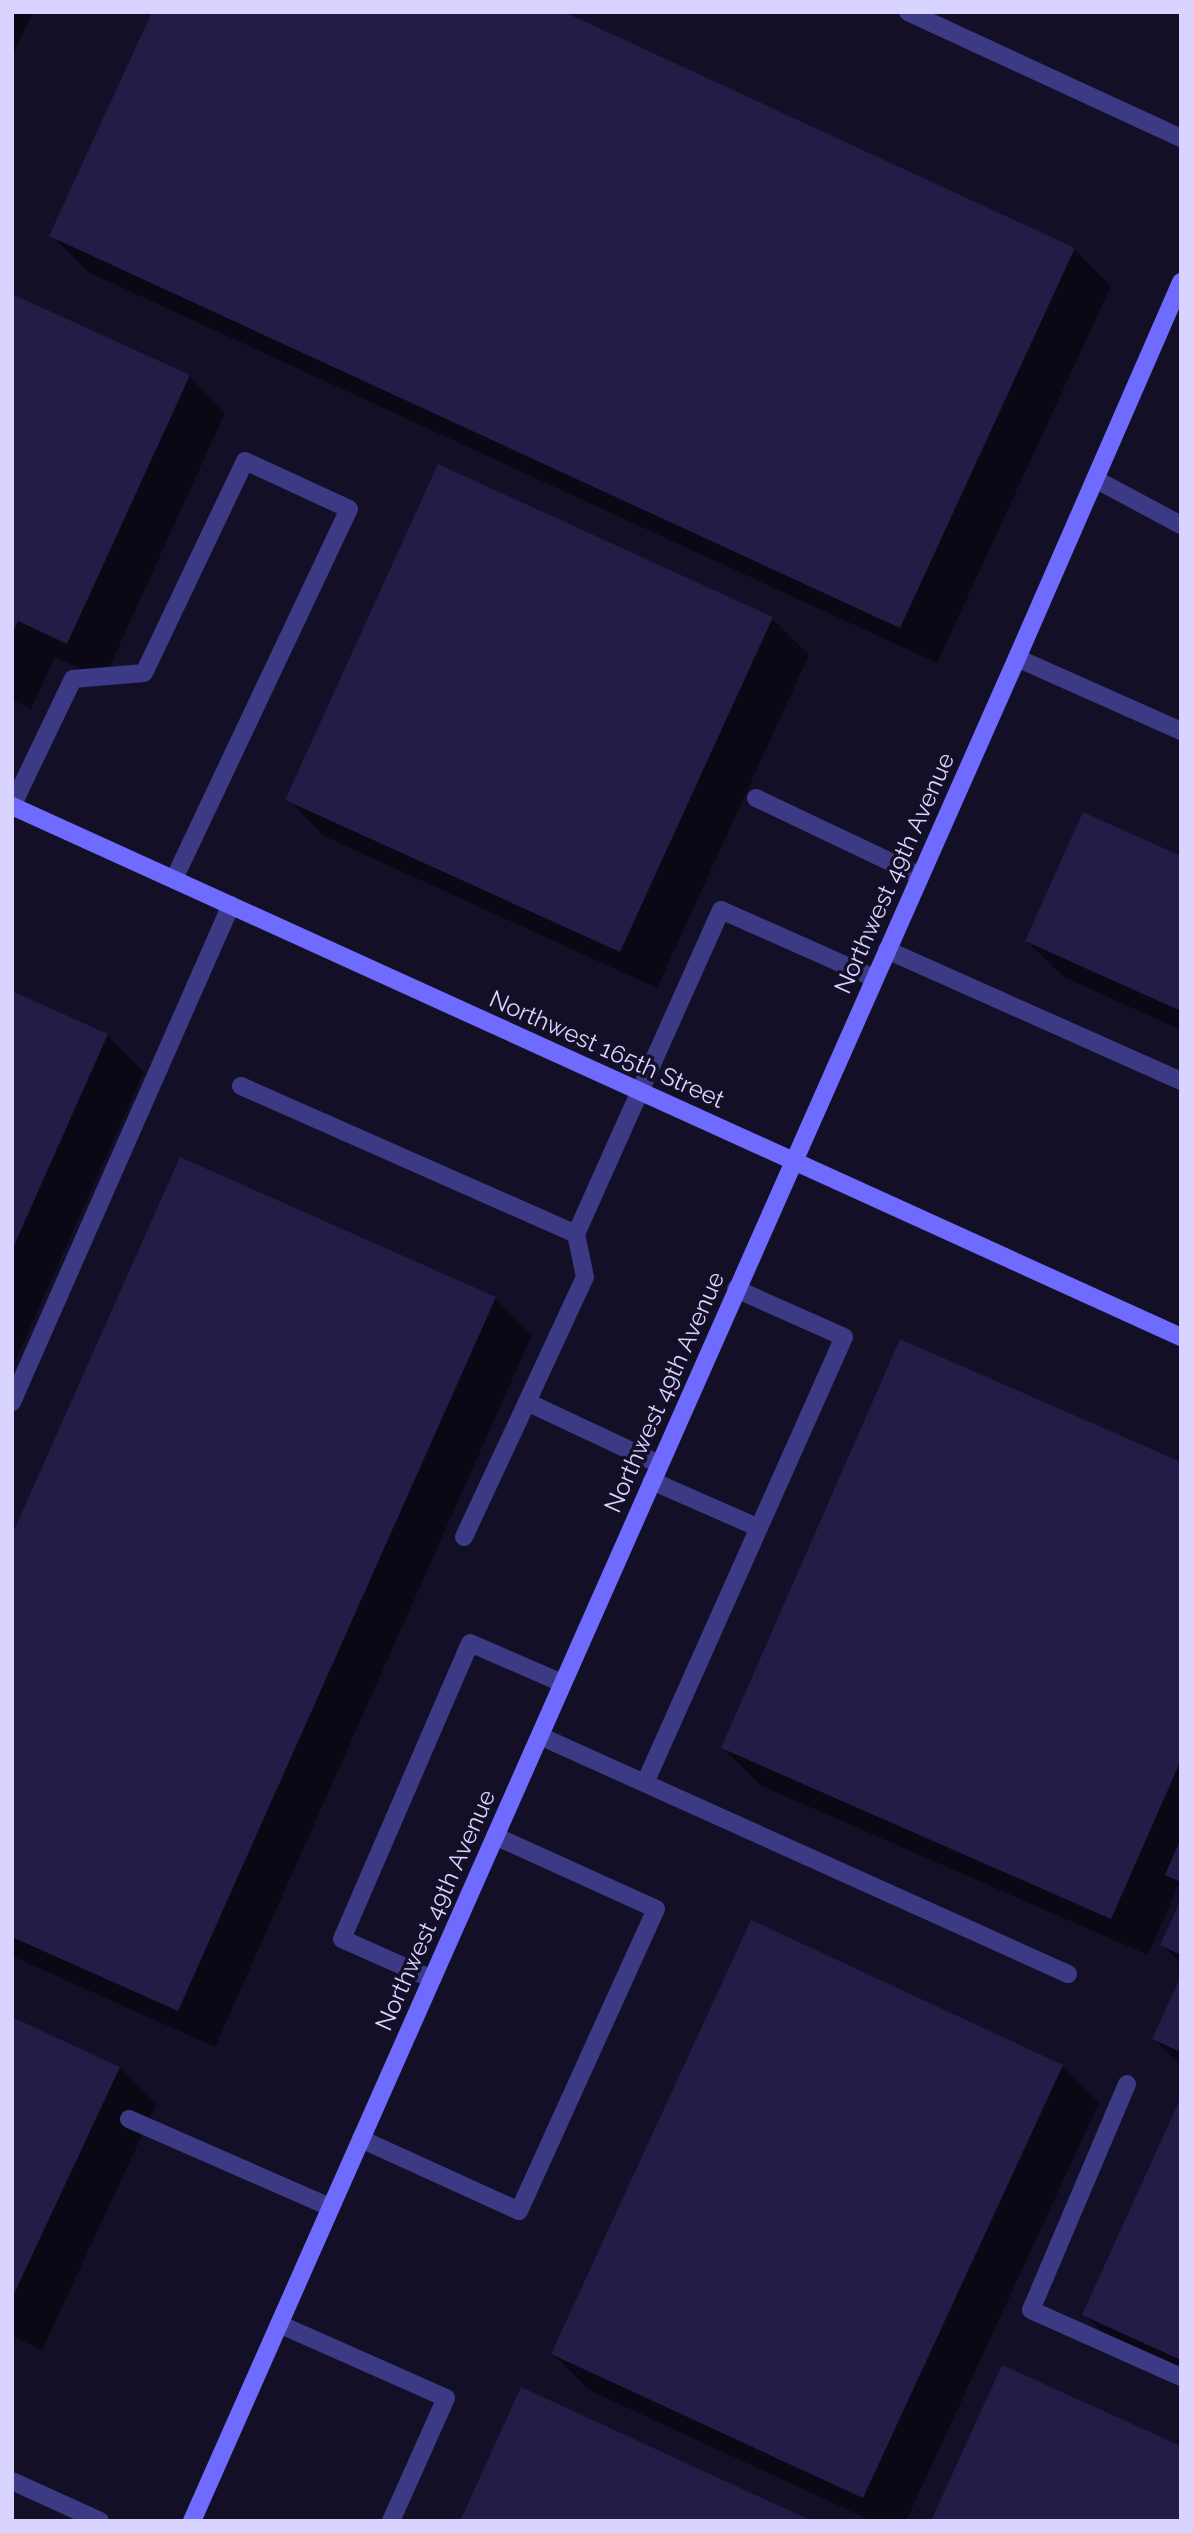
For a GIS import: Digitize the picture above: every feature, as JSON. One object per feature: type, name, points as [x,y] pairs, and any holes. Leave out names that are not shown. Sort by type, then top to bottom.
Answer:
[{"type":"street","name":"Northwest 49th Avenue","points":[[192,2521],[1181,282]]},
{"type":"street","name":"Northwest 165th Street","points":[[12,806],[1181,1337]]},
{"type":"lane","points":[[908,12],[1181,138]]},
{"type":"lane","points":[[12,806],[73,678],[144,673],[245,461],[349,509],[174,880]]},
{"type":"lane","points":[[1095,479],[1181,524]]},
{"type":"lane","points":[[1017,658],[1181,732]]},
{"type":"lane","points":[[756,798],[920,876]]},
{"type":"lane","points":[[12,1402],[231,905]]},
{"type":"lane","points":[[464,1537],[585,1277],[576,1234],[721,910],[874,978]]},
{"type":"lane","points":[[887,950],[1181,1081]]},
{"type":"lane","points":[[240,1086],[576,1234]]},
{"type":"lane","points":[[645,1783],[844,1337],[736,1289]]},
{"type":"lane","points":[[527,1402],[759,1528]]},
{"type":"lane","points":[[432,1979],[342,1940],[470,1643],[562,1683]]},
{"type":"lane","points":[[540,1736],[1068,1975]]},
{"type":"lane","points":[[361,2139],[519,2211],[656,1909],[495,1836]]},
{"type":"lane","points":[[1127,2084],[1031,2310],[1181,2377]]},
{"type":"lane","points":[[129,2119],[330,2207]]},
{"type":"lane","points":[[279,2324],[446,2398],[391,2521]]},
{"type":"lane","points":[[12,2481],[100,2521]]},
{"type":"building","points":[[152,12],[564,12],[1075,248],[900,628],[49,236]]},
{"type":"building","points":[[12,294],[190,375],[67,644],[18,621],[12,634]]},
{"type":"building","points":[[438,464],[773,617],[620,952],[285,800]]},
{"type":"building","points":[[1083,812],[1181,856],[1181,1011],[1025,941]]},
{"type":"building","points":[[12,991],[108,1034],[12,1250]]},
{"type":"building","points":[[180,1157],[496,1297],[178,2011],[12,1937],[12,1535]]},
{"type":"building","points":[[900,1339],[1181,1462],[1181,1760],[1111,1919],[721,1748]]},
{"type":"building","points":[[1181,1838],[1181,1882],[1165,1875]]},
{"type":"building","points":[[1181,1900],[1181,1955],[1160,1945]]},
{"type":"building","points":[[751,1920],[1063,2065],[863,2498],[551,2354]]},
{"type":"building","points":[[1181,1976],[1181,2052],[1152,2039]]},
{"type":"building","points":[[12,2017],[120,2067],[12,2298]]},
{"type":"building","points":[[1181,2097],[1181,2360],[1082,2315]]},
{"type":"building","points":[[1002,2365],[1181,2446],[1181,2521],[931,2521]]},
{"type":"building","points":[[521,2387],[812,2521],[460,2521]]}]
